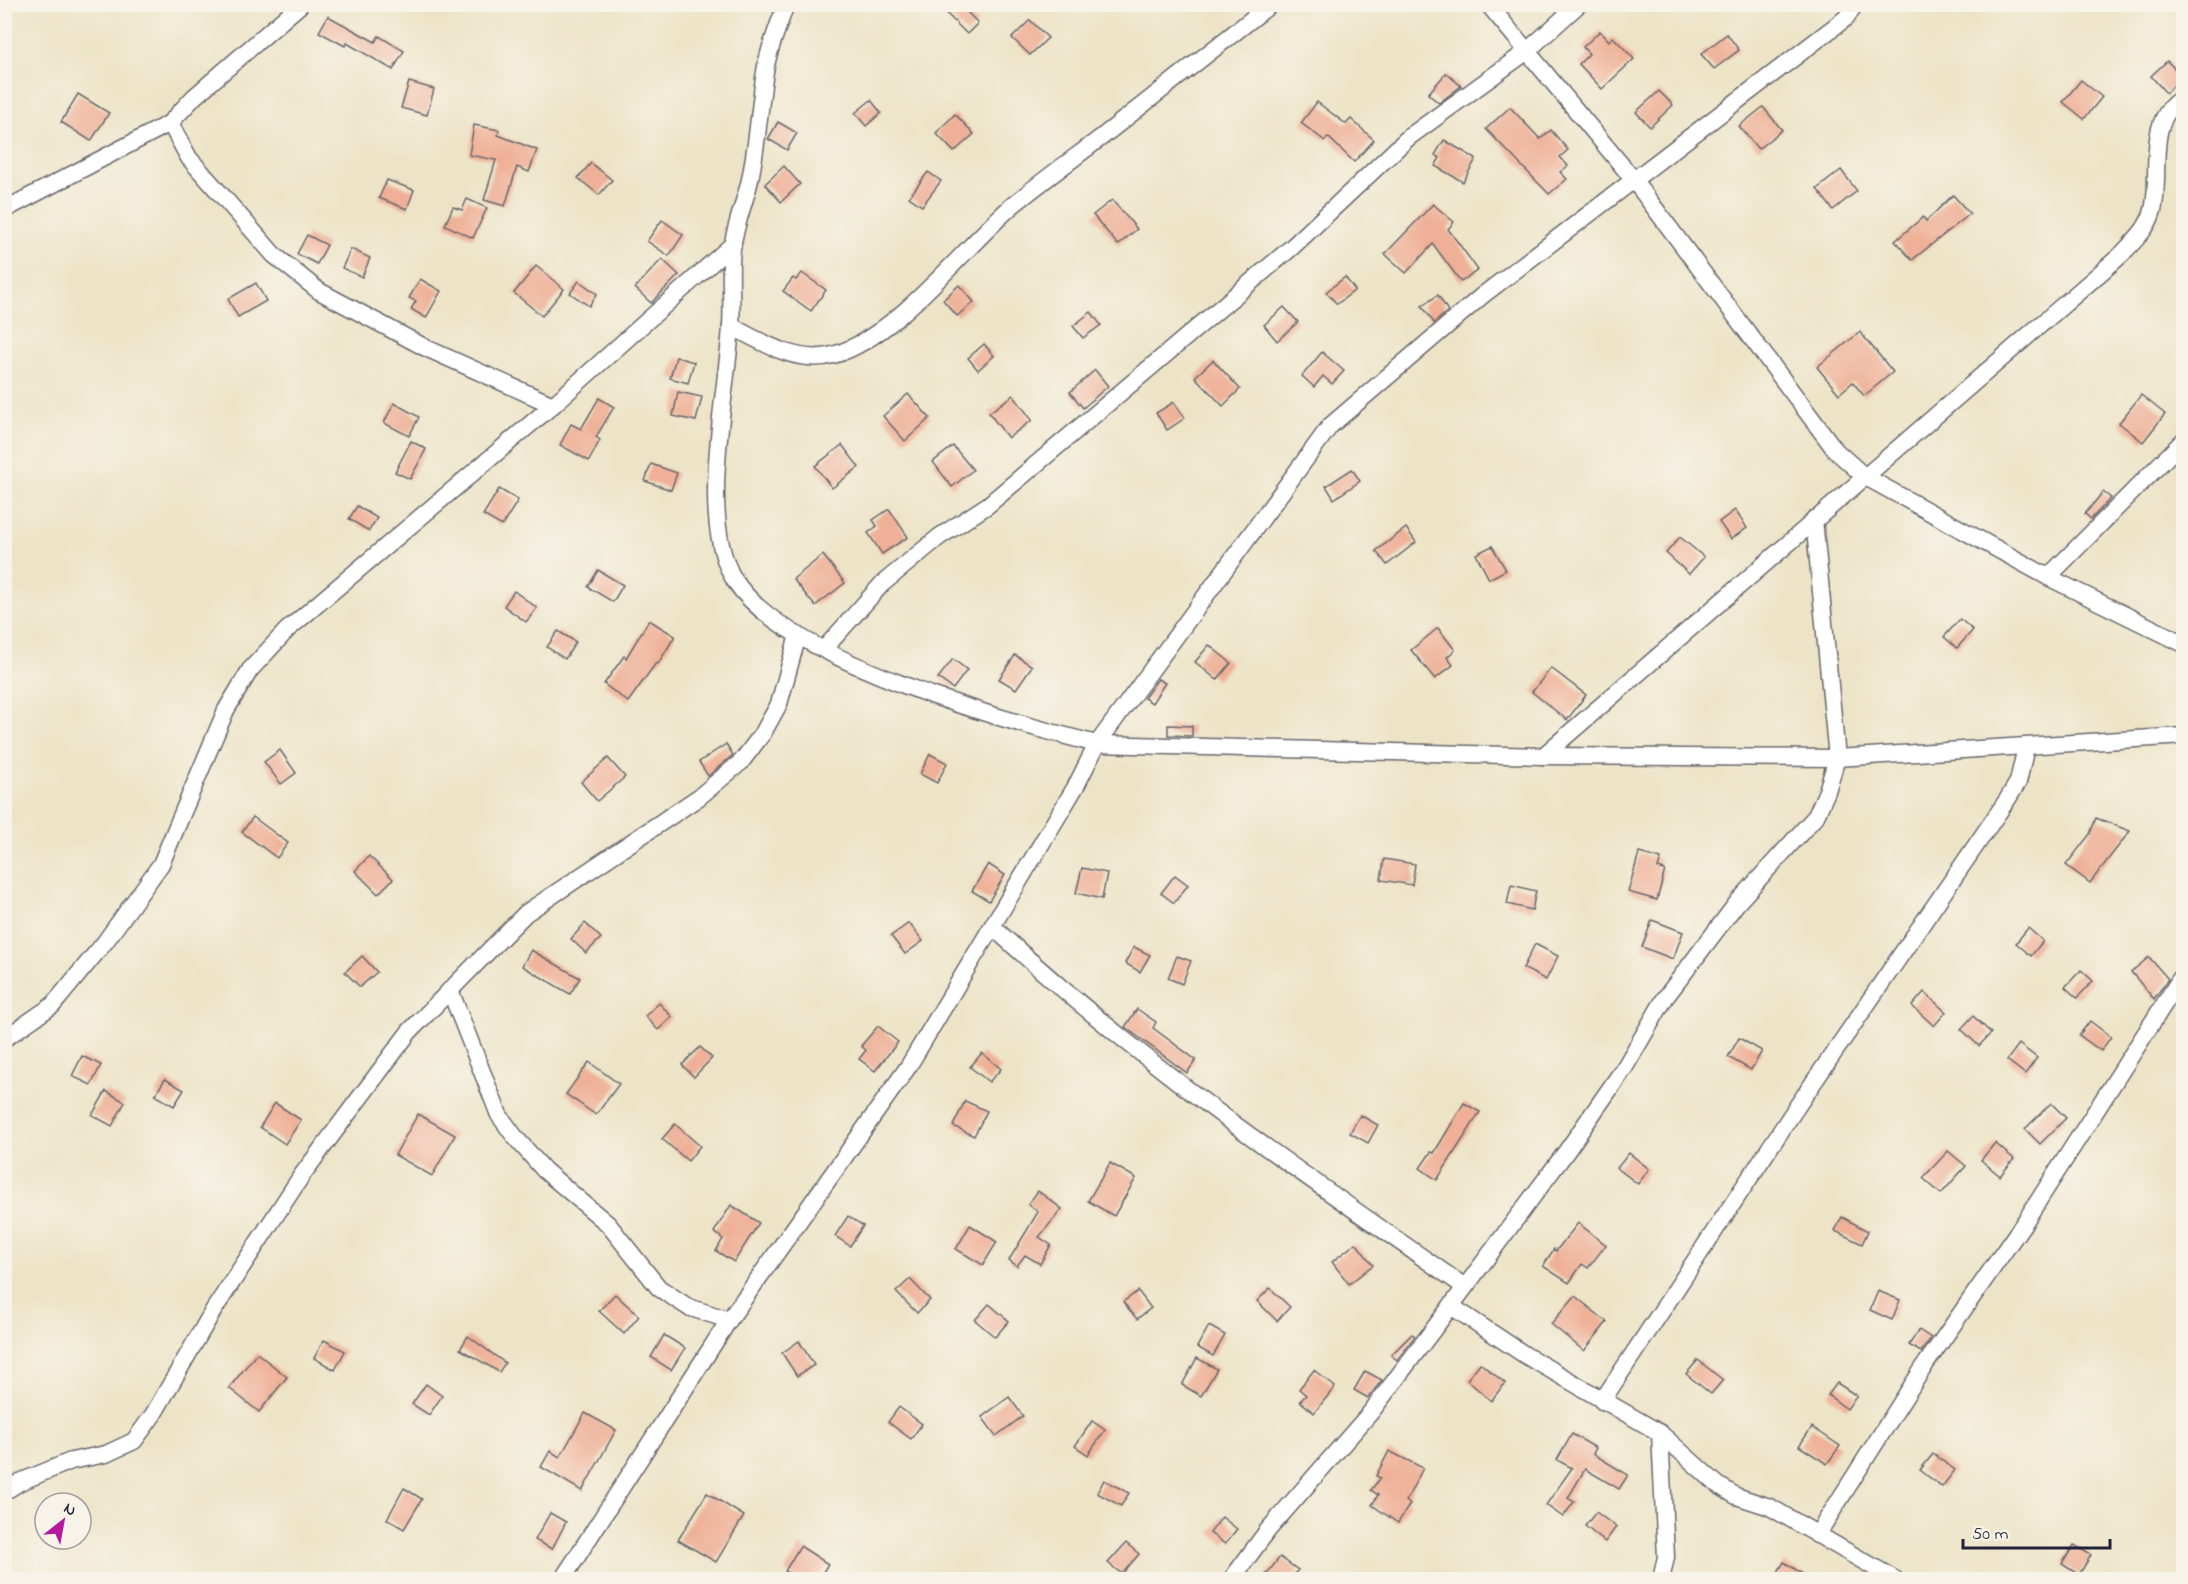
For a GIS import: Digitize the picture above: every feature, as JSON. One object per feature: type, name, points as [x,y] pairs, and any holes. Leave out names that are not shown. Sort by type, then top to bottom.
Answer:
[{"type":"street","points":[[4,210],[170,123],[194,97],[301,4]]},
{"type":"street","points":[[786,4],[767,64],[749,183],[733,244],[731,326],[717,480],[718,531],[723,555],[735,581],[758,606],[798,635],[824,649],[916,689],[1026,726],[1097,744],[1543,756],[1837,758],[2184,736]]},
{"type":"street","points":[[731,326],[761,342],[806,357],[832,356],[862,343],[897,316],[959,261],[1012,206],[1271,4]]},
{"type":"street","points":[[1488,4],[1633,179],[1836,451],[1864,476],[2048,577],[2184,644]]},
{"type":"street","points":[[824,649],[882,584],[939,537],[988,505],[1291,248],[1409,137],[1526,52],[1579,4]]},
{"type":"street","points":[[570,1576],[729,1320],[908,1067],[1076,786],[1097,744],[1330,426],[1483,295],[1845,18],[1855,4]]},
{"type":"street","points":[[1543,756],[2121,255],[2142,232],[2152,210],[2159,127],[2166,112],[2184,97]]},
{"type":"street","points":[[170,123],[189,158],[274,255],[319,291],[426,348],[552,405]]},
{"type":"street","points":[[4,1039],[53,1005],[105,942],[161,864],[226,710],[250,670],[286,630],[552,405],[733,244]]},
{"type":"street","points":[[2048,577],[2184,440]]},
{"type":"street","points":[[1231,1580],[1268,1530],[1371,1412],[1573,1143],[1625,1067],[1665,998],[1737,903],[1816,816],[1827,791],[1837,758],[1814,519]]},
{"type":"street","points":[[4,1492],[20,1482],[71,1461],[106,1454],[134,1442],[153,1415],[213,1311],[302,1175],[409,1032],[526,913],[699,797],[741,762],[763,733],[779,704],[798,635]]},
{"type":"street","points":[[1602,1401],[1796,1108],[2007,800],[2018,782],[2026,747]]},
{"type":"street","points":[[993,927],[1034,965],[1221,1117],[1465,1287]]},
{"type":"street","points":[[1817,1535],[1927,1362],[2026,1220],[2184,973]]},
{"type":"street","points":[[450,990],[499,1115],[515,1137],[544,1170],[608,1224],[659,1288],[688,1307],[729,1320]]},
{"type":"street","points":[[1451,1306],[1525,1355],[1660,1433],[1718,1485],[1736,1496],[1770,1507],[1896,1580]]},
{"type":"street","points":[[1660,1433],[1666,1557],[1661,1580]]},
{"type":"building","points":[[937,4],[959,4],[978,23],[967,34]]},
{"type":"building","points":[[328,16],[375,42],[379,36],[404,51],[393,70],[347,43],[345,46],[319,32]]},
{"type":"building","points":[[1030,20],[1048,38],[1030,55],[1012,38]]},
{"type":"building","points":[[1600,31],[1609,41],[1613,37],[1634,59],[1602,89],[1579,64],[1589,54],[1583,47]]},
{"type":"building","points":[[1727,34],[1739,50],[1714,69],[1701,54]]},
{"type":"building","points":[[2167,61],[2183,77],[2166,93],[2151,76]]},
{"type":"building","points":[[1446,73],[1461,86],[1439,103],[1428,94]]},
{"type":"building","points":[[2081,80],[2102,97],[2084,119],[2063,102]]},
{"type":"building","points":[[409,82],[434,89],[427,115],[401,108]]},
{"type":"building","points":[[1659,91],[1673,105],[1650,127],[1636,112]]},
{"type":"building","points":[[78,94],[109,113],[91,141],[61,122]]},
{"type":"building","points":[[871,100],[881,113],[866,126],[855,113]]},
{"type":"building","points":[[1317,102],[1346,124],[1351,119],[1374,140],[1354,162],[1328,137],[1325,141],[1301,123]]},
{"type":"building","points":[[1510,107],[1540,139],[1551,130],[1568,150],[1560,157],[1568,166],[1560,172],[1567,179],[1549,194],[1486,129]]},
{"type":"building","points":[[1763,107],[1782,130],[1758,149],[1739,126]]},
{"type":"building","points":[[955,114],[974,134],[954,152],[936,133]]},
{"type":"building","points":[[778,122],[797,133],[787,150],[768,139]]},
{"type":"building","points":[[474,125],[499,130],[498,135],[537,150],[529,172],[517,167],[505,206],[484,200],[496,160],[469,155]]},
{"type":"building","points":[[1444,140],[1476,159],[1463,182],[1435,166],[1440,158],[1435,155]]},
{"type":"building","points":[[591,163],[612,180],[599,195],[578,178]]},
{"type":"building","points":[[784,166],[800,184],[781,202],[765,184]]},
{"type":"building","points":[[1841,170],[1857,191],[1833,210],[1817,189]]},
{"type":"building","points":[[928,172],[941,181],[922,206],[909,197]]},
{"type":"building","points":[[387,180],[414,190],[407,209],[379,198]]},
{"type":"building","points":[[1953,195],[1970,214],[1912,260],[1895,241],[1923,217],[1926,221]]},
{"type":"building","points":[[467,199],[487,208],[473,238],[445,225],[453,207],[462,210]]},
{"type":"building","points":[[1112,200],[1137,229],[1118,245],[1093,215]]},
{"type":"building","points":[[1433,204],[1454,222],[1448,229],[1478,270],[1461,282],[1433,244],[1406,273],[1385,254]]},
{"type":"building","points":[[662,220],[683,235],[669,256],[647,241]]},
{"type":"building","points":[[307,235],[327,245],[317,264],[297,254]]},
{"type":"building","points":[[351,249],[370,258],[362,277],[342,268]]},
{"type":"building","points":[[662,259],[679,275],[651,303],[635,288]]},
{"type":"building","points":[[536,266],[564,289],[542,316],[514,293]]},
{"type":"building","points":[[802,273],[826,290],[811,311],[783,291],[793,278],[796,280]]},
{"type":"building","points":[[1345,277],[1355,290],[1337,304],[1326,292]]},
{"type":"building","points":[[420,279],[441,291],[426,318],[411,309],[416,301],[409,298]]},
{"type":"building","points":[[579,281],[597,294],[589,306],[570,293]]},
{"type":"building","points":[[256,283],[266,301],[238,317],[228,299]]},
{"type":"building","points":[[959,285],[974,302],[957,316],[943,300]]},
{"type":"building","points":[[1438,295],[1448,311],[1434,323],[1422,306]]},
{"type":"building","points":[[1284,307],[1298,322],[1277,341],[1264,325]]},
{"type":"building","points":[[1091,312],[1101,325],[1083,338],[1073,326]]},
{"type":"building","points":[[1860,332],[1893,372],[1864,396],[1853,382],[1839,394],[1817,367]]},
{"type":"building","points":[[984,344],[994,356],[978,370],[968,358]]},
{"type":"building","points":[[1322,352],[1344,371],[1332,384],[1323,376],[1314,387],[1302,376]]},
{"type":"building","points":[[676,357],[694,362],[688,383],[670,378]]},
{"type":"building","points":[[1213,360],[1240,389],[1223,406],[1195,377]]},
{"type":"building","points":[[1095,370],[1108,386],[1083,408],[1070,392]]},
{"type":"building","points":[[678,392],[702,397],[696,421],[673,416]]},
{"type":"building","points":[[908,394],[930,418],[905,441],[883,416]]},
{"type":"building","points":[[1013,395],[1032,420],[1008,438],[989,413]]},
{"type":"building","points":[[2141,395],[2165,414],[2143,442],[2119,423]]},
{"type":"building","points":[[599,398],[614,407],[596,437],[600,440],[589,461],[560,445],[571,424],[581,429]]},
{"type":"building","points":[[1174,402],[1185,418],[1167,430],[1156,413]]},
{"type":"building","points":[[394,403],[419,417],[409,436],[384,423]]},
{"type":"building","points":[[411,441],[426,449],[410,479],[395,472]]},
{"type":"building","points":[[842,445],[859,467],[832,488],[815,466]]},
{"type":"building","points":[[953,446],[973,470],[952,487],[933,462]]},
{"type":"building","points":[[651,464],[677,473],[671,490],[645,481]]},
{"type":"building","points":[[1352,469],[1360,481],[1334,499],[1326,486]]},
{"type":"building","points":[[499,489],[518,500],[502,526],[483,515]]},
{"type":"building","points":[[2103,492],[2111,498],[2091,519],[2085,514]]},
{"type":"building","points":[[357,506],[377,518],[369,531],[349,519]]},
{"type":"building","points":[[889,509],[908,537],[882,554],[868,533],[877,526],[873,520]]},
{"type":"building","points":[[1735,510],[1747,528],[1731,539],[1719,522]]},
{"type":"building","points":[[1406,528],[1416,542],[1387,565],[1376,551]]},
{"type":"building","points":[[1680,537],[1704,557],[1689,574],[1666,553]]},
{"type":"building","points":[[1492,546],[1506,570],[1489,579],[1476,554]]},
{"type":"building","points":[[823,555],[845,583],[815,606],[793,579]]},
{"type":"building","points":[[598,570],[623,585],[613,602],[588,587]]},
{"type":"building","points":[[514,591],[537,608],[526,622],[504,606]]},
{"type":"building","points":[[1960,619],[1973,630],[1957,648],[1944,637]]},
{"type":"building","points":[[649,620],[675,636],[658,664],[656,663],[628,702],[604,684],[624,656],[626,658]]},
{"type":"building","points":[[1438,628],[1455,650],[1447,657],[1453,665],[1435,679],[1411,650]]},
{"type":"building","points":[[558,631],[576,642],[565,659],[547,647]]},
{"type":"building","points":[[1209,645],[1231,663],[1217,680],[1195,662]]},
{"type":"building","points":[[1015,655],[1032,666],[1016,689],[999,679]]},
{"type":"building","points":[[953,659],[967,670],[953,689],[938,678]]},
{"type":"building","points":[[1551,668],[1586,695],[1567,720],[1532,692]]},
{"type":"building","points":[[1158,679],[1165,683],[1152,703],[1144,698]]},
{"type":"building","points":[[1168,725],[1192,726],[1192,736],[1168,735]]},
{"type":"building","points":[[726,744],[733,755],[708,776],[699,762]]},
{"type":"building","points":[[280,750],[296,773],[281,784],[264,762]]},
{"type":"building","points":[[930,754],[947,763],[937,783],[920,774]]},
{"type":"building","points":[[608,758],[625,777],[597,801],[581,782]]},
{"type":"building","points":[[253,817],[288,843],[277,858],[242,832]]},
{"type":"building","points":[[2096,818],[2130,831],[2090,883],[2066,865],[2090,834]]},
{"type":"building","points":[[1639,853],[1661,859],[1658,868],[1665,870],[1657,900],[1628,892]]},
{"type":"building","points":[[369,856],[393,879],[378,894],[355,871]]},
{"type":"building","points":[[1384,859],[1415,864],[1412,885],[1381,880]]},
{"type":"building","points":[[988,864],[1005,875],[989,901],[972,891]]},
{"type":"building","points":[[1082,868],[1107,873],[1102,899],[1076,893]]},
{"type":"building","points":[[1175,875],[1188,885],[1174,903],[1161,893]]},
{"type":"building","points":[[1511,885],[1536,891],[1532,910],[1507,904]]},
{"type":"building","points":[[1652,920],[1683,932],[1673,959],[1642,947]]},
{"type":"building","points":[[585,923],[601,938],[586,953],[571,939]]},
{"type":"building","points":[[909,923],[923,941],[905,954],[891,936]]},
{"type":"building","points":[[2028,928],[2043,941],[2031,956],[2016,943]]},
{"type":"building","points":[[1535,944],[1558,956],[1546,980],[1523,968]]},
{"type":"building","points":[[1134,947],[1150,955],[1140,972],[1125,963]]},
{"type":"building","points":[[531,950],[580,978],[570,994],[522,966]]},
{"type":"building","points":[[362,956],[377,972],[360,987],[345,972]]},
{"type":"building","points":[[1177,956],[1191,961],[1182,984],[1168,978]]},
{"type":"building","points":[[2149,957],[2168,979],[2154,999],[2131,972]]},
{"type":"building","points":[[2081,970],[2093,981],[2077,998],[2065,987]]},
{"type":"building","points":[[1924,992],[1946,1012],[1934,1026],[1912,1006]]},
{"type":"building","points":[[659,1003],[672,1017],[658,1030],[645,1016]]},
{"type":"building","points":[[1137,1009],[1156,1022],[1153,1028],[1196,1060],[1187,1073],[1125,1027]]},
{"type":"building","points":[[1973,1016],[1991,1033],[1979,1046],[1961,1029]]},
{"type":"building","points":[[2090,1021],[2111,1037],[2101,1051],[2079,1035]]},
{"type":"building","points":[[878,1026],[898,1042],[875,1071],[859,1059],[866,1050],[861,1046]]},
{"type":"building","points":[[1739,1038],[1762,1051],[1751,1070],[1728,1057]]},
{"type":"building","points":[[2019,1044],[2037,1058],[2025,1074],[2007,1060]]},
{"type":"building","points":[[700,1047],[712,1058],[694,1077],[682,1065]]},
{"type":"building","points":[[982,1053],[1001,1069],[989,1082],[970,1067]]},
{"type":"building","points":[[82,1056],[101,1065],[91,1085],[72,1076]]},
{"type":"building","points":[[589,1062],[619,1084],[596,1115],[566,1094]]},
{"type":"building","points":[[165,1079],[184,1090],[174,1106],[155,1095]]},
{"type":"building","points":[[106,1091],[125,1102],[112,1126],[92,1115]]},
{"type":"building","points":[[965,1101],[987,1111],[974,1136],[953,1126]]},
{"type":"building","points":[[275,1103],[301,1120],[285,1144],[260,1127]]},
{"type":"building","points":[[1464,1103],[1480,1112],[1437,1180],[1420,1168],[1431,1152],[1434,1153]]},
{"type":"building","points":[[2051,1103],[2066,1118],[2040,1144],[2025,1129]]},
{"type":"building","points":[[418,1114],[455,1135],[432,1176],[395,1155]]},
{"type":"building","points":[[1360,1115],[1378,1125],[1368,1143],[1350,1133]]},
{"type":"building","points":[[675,1124],[700,1146],[688,1161],[662,1139]]},
{"type":"building","points":[[1995,1143],[2014,1159],[2000,1176],[1981,1160]]},
{"type":"building","points":[[1948,1151],[1966,1166],[1941,1194],[1923,1178]]},
{"type":"building","points":[[1629,1153],[1649,1169],[1638,1184],[1617,1168]]},
{"type":"building","points":[[1110,1163],[1136,1178],[1114,1216],[1088,1201]]},
{"type":"building","points":[[1038,1191],[1062,1209],[1039,1237],[1051,1245],[1040,1264],[1025,1255],[1017,1266],[1009,1260],[1038,1212],[1028,1204]]},
{"type":"building","points":[[731,1205],[759,1223],[734,1262],[716,1251],[723,1239],[714,1232]]},
{"type":"building","points":[[848,1216],[863,1226],[850,1246],[835,1236]]},
{"type":"building","points":[[1842,1217],[1868,1231],[1862,1244],[1835,1231]]},
{"type":"building","points":[[1578,1223],[1606,1245],[1588,1268],[1582,1264],[1569,1283],[1543,1266],[1554,1249],[1556,1251]]},
{"type":"building","points":[[970,1225],[997,1242],[983,1265],[956,1249]]},
{"type":"building","points":[[1356,1243],[1373,1265],[1349,1284],[1332,1262]]},
{"type":"building","points":[[910,1279],[930,1300],[917,1313],[896,1292]]},
{"type":"building","points":[[1270,1288],[1290,1307],[1277,1321],[1257,1301]]},
{"type":"building","points":[[1138,1291],[1151,1308],[1137,1319],[1123,1302]]},
{"type":"building","points":[[1878,1291],[1900,1300],[1892,1320],[1870,1310]]},
{"type":"building","points":[[615,1294],[639,1316],[624,1334],[599,1311]]},
{"type":"building","points":[[1575,1296],[1607,1322],[1584,1351],[1551,1324]]},
{"type":"building","points":[[989,1304],[1009,1321],[995,1337],[975,1320]]},
{"type":"building","points":[[1209,1326],[1225,1335],[1213,1356],[1197,1347]]},
{"type":"building","points":[[1919,1330],[1931,1338],[1921,1352],[1909,1345]]},
{"type":"building","points":[[1412,1334],[1415,1336],[1397,1360],[1391,1355]]},
{"type":"building","points":[[664,1335],[685,1348],[671,1370],[651,1357]]},
{"type":"building","points":[[468,1336],[505,1363],[499,1372],[460,1349]]},
{"type":"building","points":[[324,1340],[345,1351],[335,1370],[314,1358]]},
{"type":"building","points":[[799,1341],[814,1365],[797,1376],[782,1353]]},
{"type":"building","points":[[257,1353],[287,1377],[259,1412],[229,1388]]},
{"type":"building","points":[[1197,1358],[1217,1369],[1201,1396],[1182,1385]]},
{"type":"building","points":[[1698,1360],[1723,1380],[1711,1394],[1686,1374]]},
{"type":"building","points":[[1480,1363],[1505,1383],[1491,1401],[1467,1380]]},
{"type":"building","points":[[1314,1370],[1335,1387],[1314,1413],[1300,1401],[1306,1395],[1299,1389]]},
{"type":"building","points":[[1365,1371],[1382,1380],[1368,1398],[1354,1390]]},
{"type":"building","points":[[1837,1383],[1857,1396],[1847,1409],[1828,1395]]},
{"type":"building","points":[[426,1384],[442,1396],[429,1415],[412,1404]]},
{"type":"building","points":[[1009,1397],[1023,1416],[996,1436],[982,1417]]},
{"type":"building","points":[[899,1407],[922,1424],[911,1439],[888,1422]]},
{"type":"building","points":[[585,1413],[616,1430],[582,1491],[541,1467],[550,1451],[560,1457]]},
{"type":"building","points":[[1092,1421],[1105,1430],[1088,1455],[1075,1446]]},
{"type":"building","points":[[1812,1427],[1840,1446],[1827,1464],[1799,1446]]},
{"type":"building","points":[[1572,1434],[1596,1448],[1593,1454],[1628,1475],[1619,1489],[1585,1469],[1568,1498],[1574,1502],[1563,1517],[1546,1505],[1572,1468],[1557,1460]]},
{"type":"building","points":[[1389,1451],[1423,1468],[1406,1501],[1410,1504],[1398,1523],[1372,1505],[1378,1495],[1371,1490],[1380,1478],[1376,1476]]},
{"type":"building","points":[[1933,1454],[1955,1470],[1942,1487],[1920,1470]]},
{"type":"building","points":[[1104,1480],[1129,1493],[1121,1506],[1097,1493]]},
{"type":"building","points":[[404,1488],[422,1499],[404,1529],[387,1519]]},
{"type":"building","points":[[707,1493],[744,1516],[716,1562],[678,1540]]},
{"type":"building","points":[[1596,1512],[1616,1527],[1605,1542],[1585,1526]]},
{"type":"building","points":[[550,1513],[566,1522],[552,1549],[535,1540]]},
{"type":"building","points":[[1222,1517],[1237,1529],[1225,1544],[1210,1533]]},
{"type":"building","points":[[1126,1543],[1139,1554],[1122,1574],[1108,1563]]},
{"type":"building","points":[[2074,1545],[2091,1555],[2079,1575],[2062,1564]]},
{"type":"building","points":[[800,1546],[828,1564],[818,1580],[799,1580],[785,1571]]},
{"type":"building","points":[[1280,1557],[1298,1570],[1290,1580],[1262,1580]]},
{"type":"building","points":[[1784,1562],[1812,1580],[1773,1580]]}]
